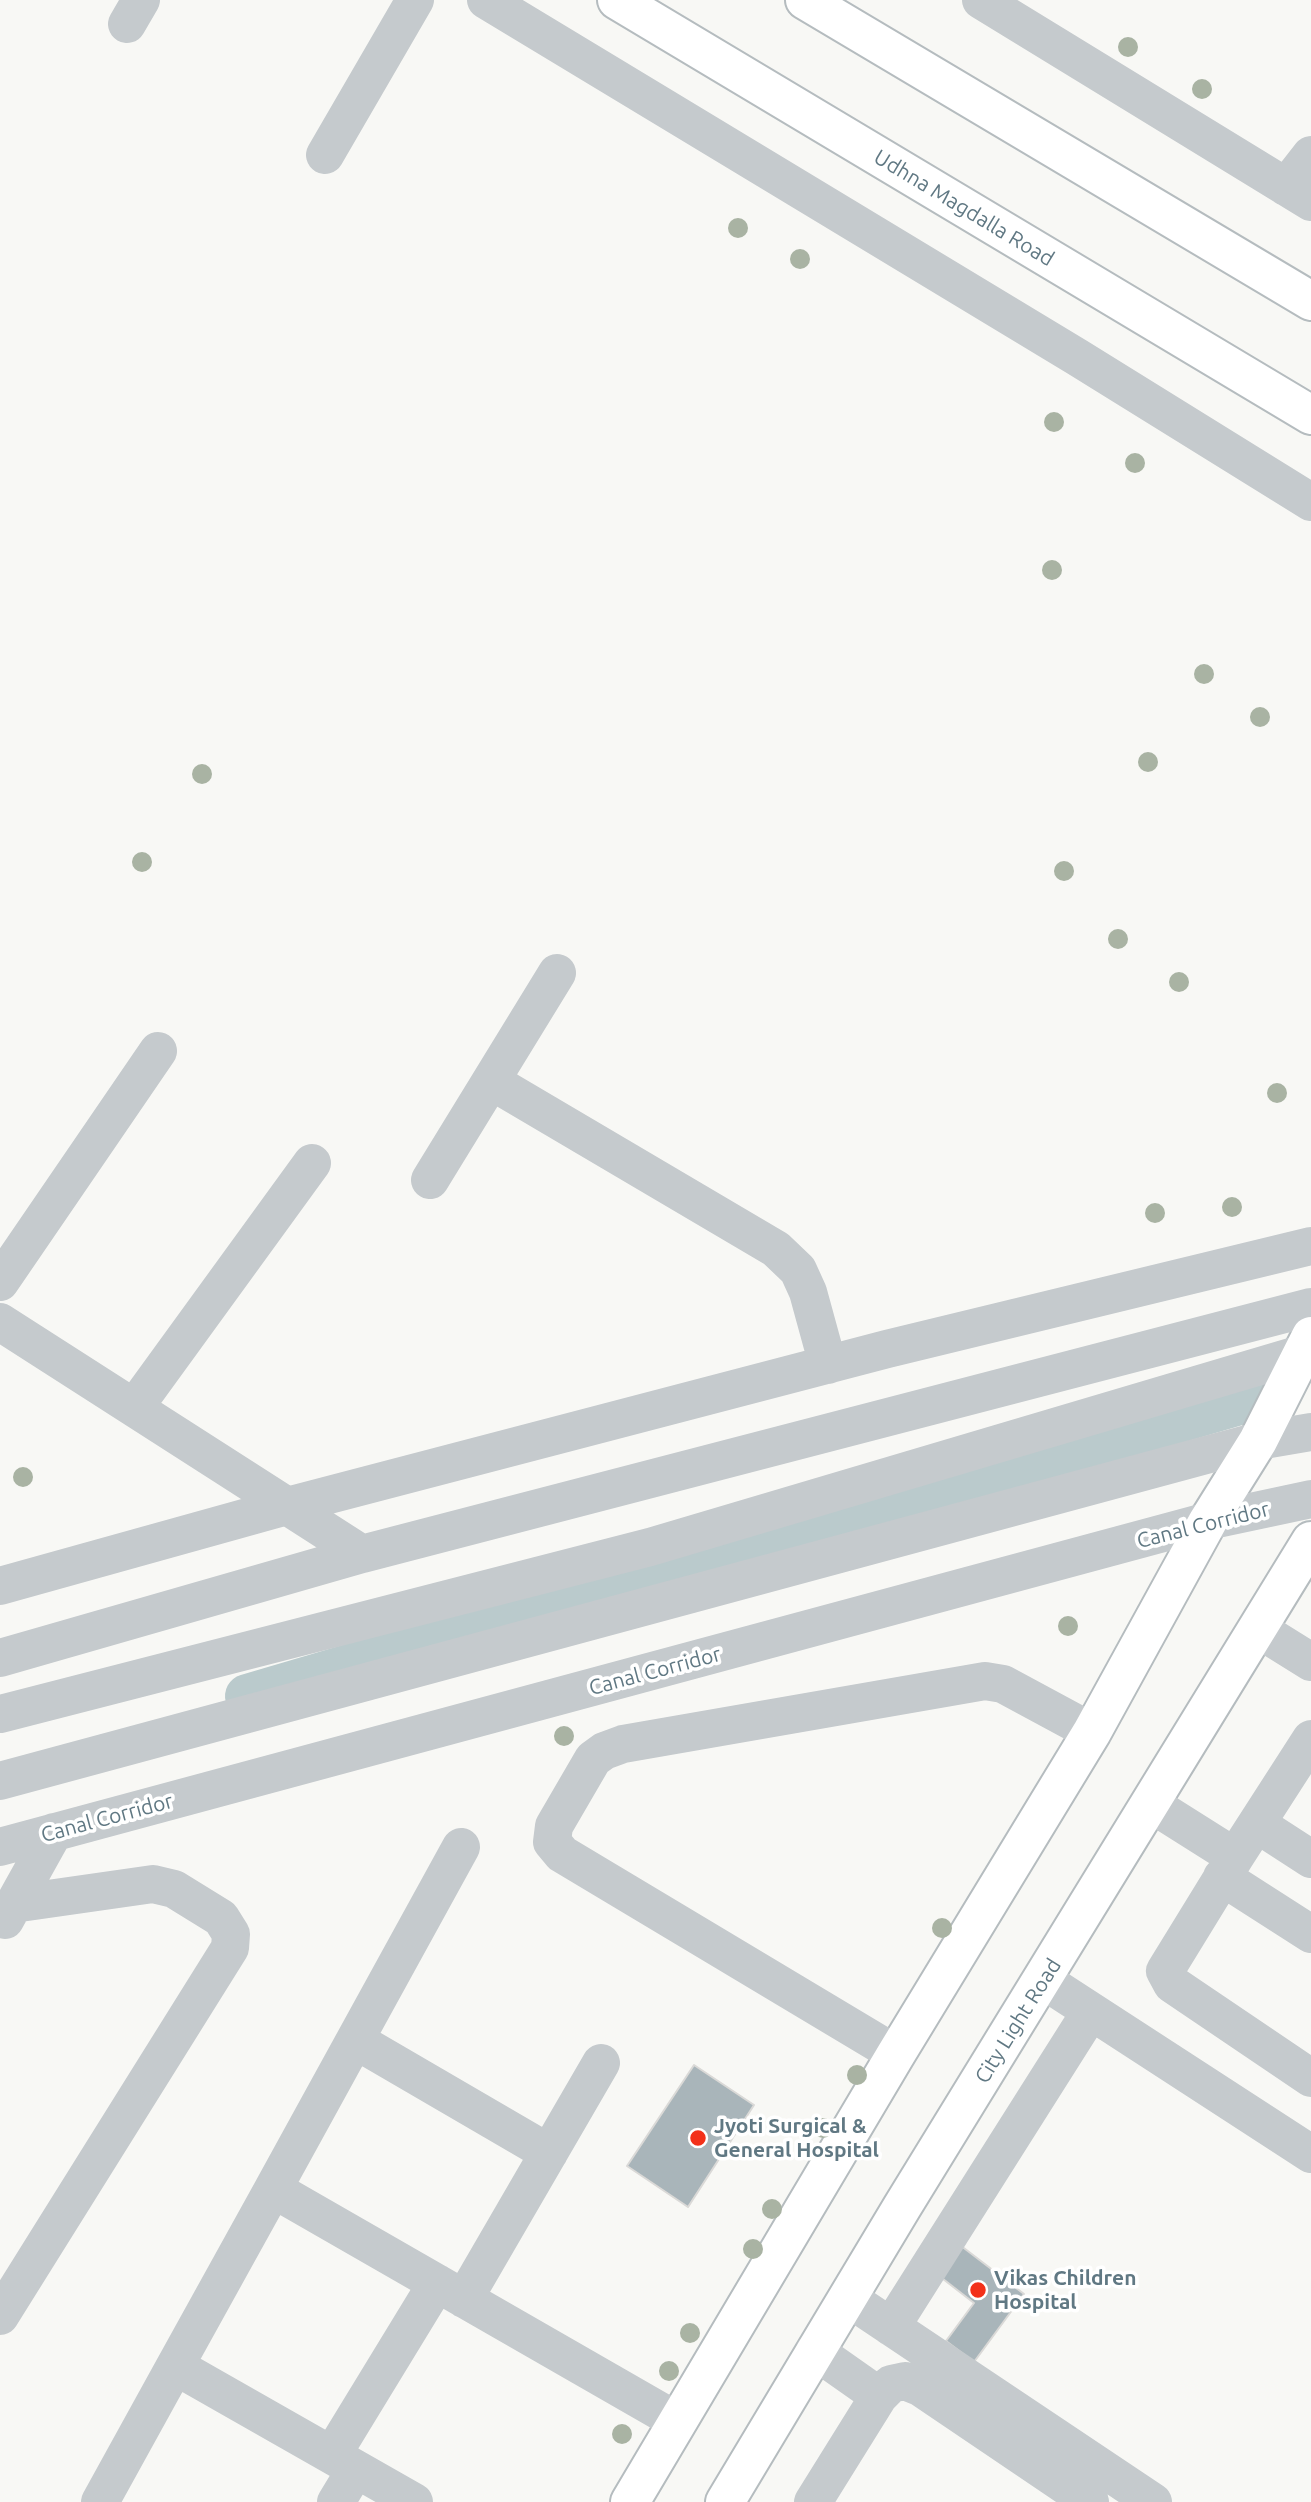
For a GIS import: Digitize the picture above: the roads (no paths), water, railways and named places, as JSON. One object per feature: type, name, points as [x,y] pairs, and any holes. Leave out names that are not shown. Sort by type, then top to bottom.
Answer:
[{"type":"main road","name":"Udhna Magdalla Road","points":[[617,0],[1311,415]]},
{"type":"main road","points":[[804,0],[1311,301]]},
{"type":"main road","points":[[630,2502],[896,2054],[1092,1732],[1208,1521],[1258,1441],[1308,1347]]},
{"type":"main road","name":"City Light Road","points":[[725,2502],[1311,1541]]},
{"type":"street","points":[[325,155],[415,0]]},
{"type":"street","points":[[486,0],[1077,357],[1311,502]]},
{"type":"street","points":[[981,0],[1299,194],[1311,155]]},
{"type":"street","points":[[430,1180],[557,973]]},
{"type":"street","points":[[0,1282],[158,1051]]},
{"type":"street","points":[[491,1081],[776,1249],[799,1270],[808,1292],[828,1365]]},
{"type":"street","points":[[134,1408],[312,1163]]},
{"type":"street","points":[[0,1586],[287,1506],[828,1365],[1311,1246]]},
{"type":"street","points":[[0,1658],[362,1554],[1311,1307]]},
{"type":"street","points":[[0,1322],[362,1554]]},
{"type":"street","points":[[0,1714],[650,1547],[1308,1347]]},
{"type":"street","points":[[0,1780],[1258,1441],[1311,1432]]},
{"type":"street","name":"Canal Corridor","points":[[0,1847],[1208,1521],[1311,1499]]},
{"type":"street","points":[[1258,1629],[1311,1662]]},
{"type":"street","points":[[896,2054],[562,1854],[552,1842],[554,1826],[593,1759],[604,1751],[623,1744],[985,1681],[1003,1684],[1092,1732]]},
{"type":"street","points":[[1311,1739],[1165,1971],[1172,1984],[1311,2078]]},
{"type":"street","points":[[1152,1804],[1311,1934]]},
{"type":"street","points":[[1257,1824],[1311,1859]]},
{"type":"street","points":[[7,1916],[54,1832]]},
{"type":"street","points":[[100,2502],[461,1847]]},
{"type":"street","points":[[0,2316],[230,1948],[231,1934],[221,1918],[174,1889],[153,1884],[7,1916]]},
{"type":"street","points":[[1043,1980],[1311,2154]]},
{"type":"street","points":[[891,2327],[1091,2011]]},
{"type":"street","points":[[355,2040],[549,2153]]},
{"type":"street","points":[[337,2502],[344,2462],[450,2291],[549,2153],[601,2063]]},
{"type":"street","points":[[273,2189],[677,2421]]},
{"type":"street","points":[[848,2298],[1153,2502]]},
{"type":"street","points":[[815,2351],[879,2396]]},
{"type":"street","points":[[175,2366],[414,2502]]},
{"type":"street","points":[[813,2502],[879,2396],[891,2384],[905,2381],[920,2387],[1090,2502]]},
{"type":"waterway","points":[[247,1696],[1267,1395]]},
{"type":"place","name":"Jyoti Surgical & General Hospital","points":[[698,2138]]},
{"type":"place","name":"Vikas Children Hospital","points":[[978,2290]]}]
